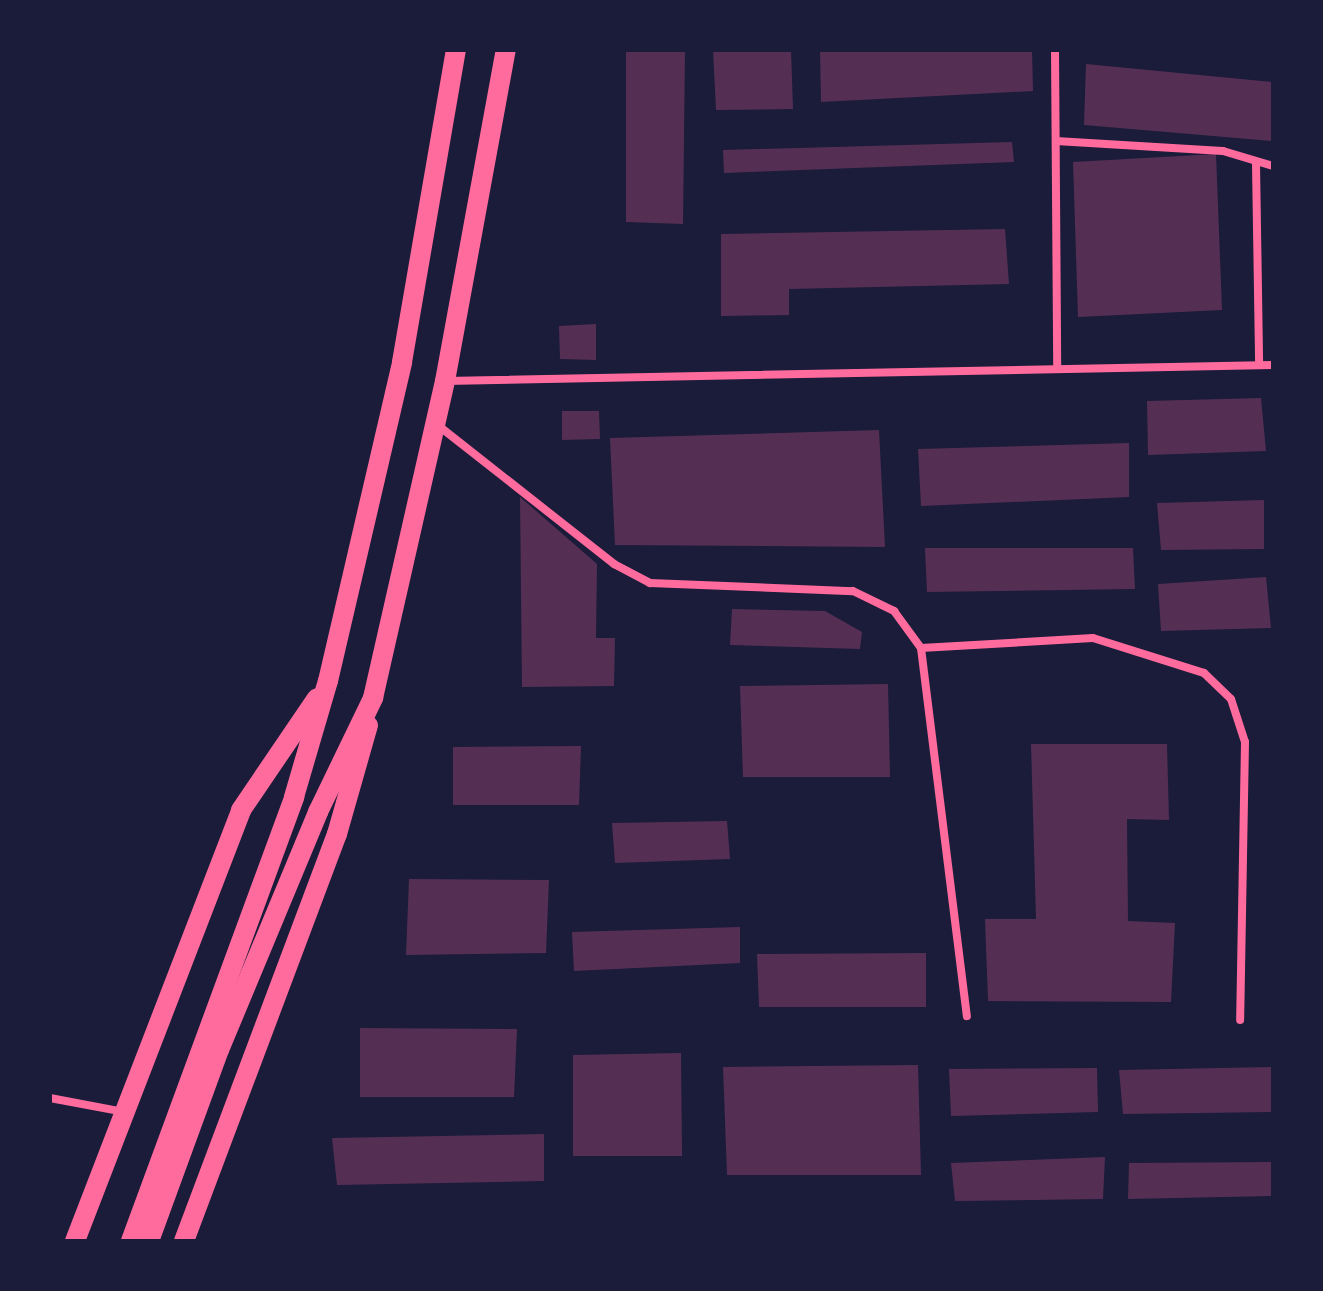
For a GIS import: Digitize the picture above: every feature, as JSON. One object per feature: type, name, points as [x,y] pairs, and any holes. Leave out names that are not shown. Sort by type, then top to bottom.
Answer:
[{"type":"main road","points":[[131,1241],[294,797],[328,681],[402,362],[456,50]]},
{"type":"main road","points":[[184,1241],[359,769],[445,381],[506,50]]},
{"type":"main road","points":[[75,1241],[241,810],[328,681]]},
{"type":"main road","points":[[149,1241],[219,1050],[318,812],[373,698]]},
{"type":"street","points":[[1055,50],[1057,366]]},
{"type":"street","points":[[1056,141],[1223,151],[1256,164],[1273,166]]},
{"type":"street","points":[[1256,164],[1259,365]]},
{"type":"street","points":[[445,381],[1057,366],[1273,365]]},
{"type":"street","points":[[435,423],[614,564],[650,583],[853,591],[894,611],[921,648],[967,1016]]},
{"type":"street","points":[[921,648],[1093,638],[1204,673],[1231,699],[1245,742],[1240,1020]]},
{"type":"street","points":[[50,1098],[125,1112]]},
{"type":"building","points":[[626,50],[685,50],[683,224],[626,222]]},
{"type":"building","points":[[713,50],[791,50],[793,109],[716,110]]},
{"type":"building","points":[[820,50],[1032,50],[1033,91],[821,102]]},
{"type":"building","points":[[1086,64],[1273,82],[1273,141],[1084,125]]},
{"type":"building","points":[[1012,142],[1014,162],[724,173],[723,150]]},
{"type":"building","points":[[1216,154],[1222,310],[1078,317],[1073,162]]},
{"type":"building","points":[[1005,229],[1009,284],[789,289],[789,315],[721,316],[721,234]]},
{"type":"building","points":[[596,324],[596,360],[560,359],[559,326]]},
{"type":"building","points":[[1261,398],[1266,451],[1148,455],[1147,401]]},
{"type":"building","points":[[562,411],[599,411],[600,439],[562,440]]},
{"type":"building","points":[[879,430],[885,547],[615,545],[610,438]]},
{"type":"building","points":[[1129,443],[1129,497],[921,506],[918,449]]},
{"type":"building","points":[[520,497],[597,564],[596,638],[615,638],[614,686],[522,687]]},
{"type":"building","points":[[1264,500],[1264,549],[1161,550],[1157,503]]},
{"type":"building","points":[[925,548],[1133,548],[1135,589],[927,592]]},
{"type":"building","points":[[1266,577],[1271,628],[1161,631],[1158,584]]},
{"type":"building","points":[[732,609],[825,611],[862,632],[860,649],[730,645]]},
{"type":"building","points":[[888,684],[890,777],[743,777],[740,686]]},
{"type":"building","points":[[1031,744],[1167,744],[1169,820],[1127,819],[1128,921],[1175,923],[1171,1002],[988,1001],[985,919],[1036,919]]},
{"type":"building","points":[[581,746],[579,805],[453,805],[453,747]]},
{"type":"building","points":[[727,821],[730,859],[615,863],[612,823]]},
{"type":"building","points":[[409,879],[549,880],[546,953],[406,955]]},
{"type":"building","points":[[740,927],[740,963],[574,971],[572,932]]},
{"type":"building","points":[[926,953],[926,1007],[759,1007],[757,954]]},
{"type":"building","points":[[360,1028],[517,1029],[514,1097],[360,1097]]},
{"type":"building","points":[[681,1053],[682,1156],[573,1156],[573,1055]]},
{"type":"building","points":[[918,1065],[921,1175],[727,1175],[723,1067]]},
{"type":"building","points":[[1271,1067],[1273,1112],[1123,1114],[1119,1070]]},
{"type":"building","points":[[1097,1068],[1098,1112],[951,1116],[949,1069]]},
{"type":"building","points":[[544,1134],[544,1181],[337,1185],[332,1138]]},
{"type":"building","points":[[1105,1157],[1103,1199],[955,1201],[951,1163]]},
{"type":"building","points":[[1273,1162],[1273,1196],[1128,1199],[1129,1163]]}]
